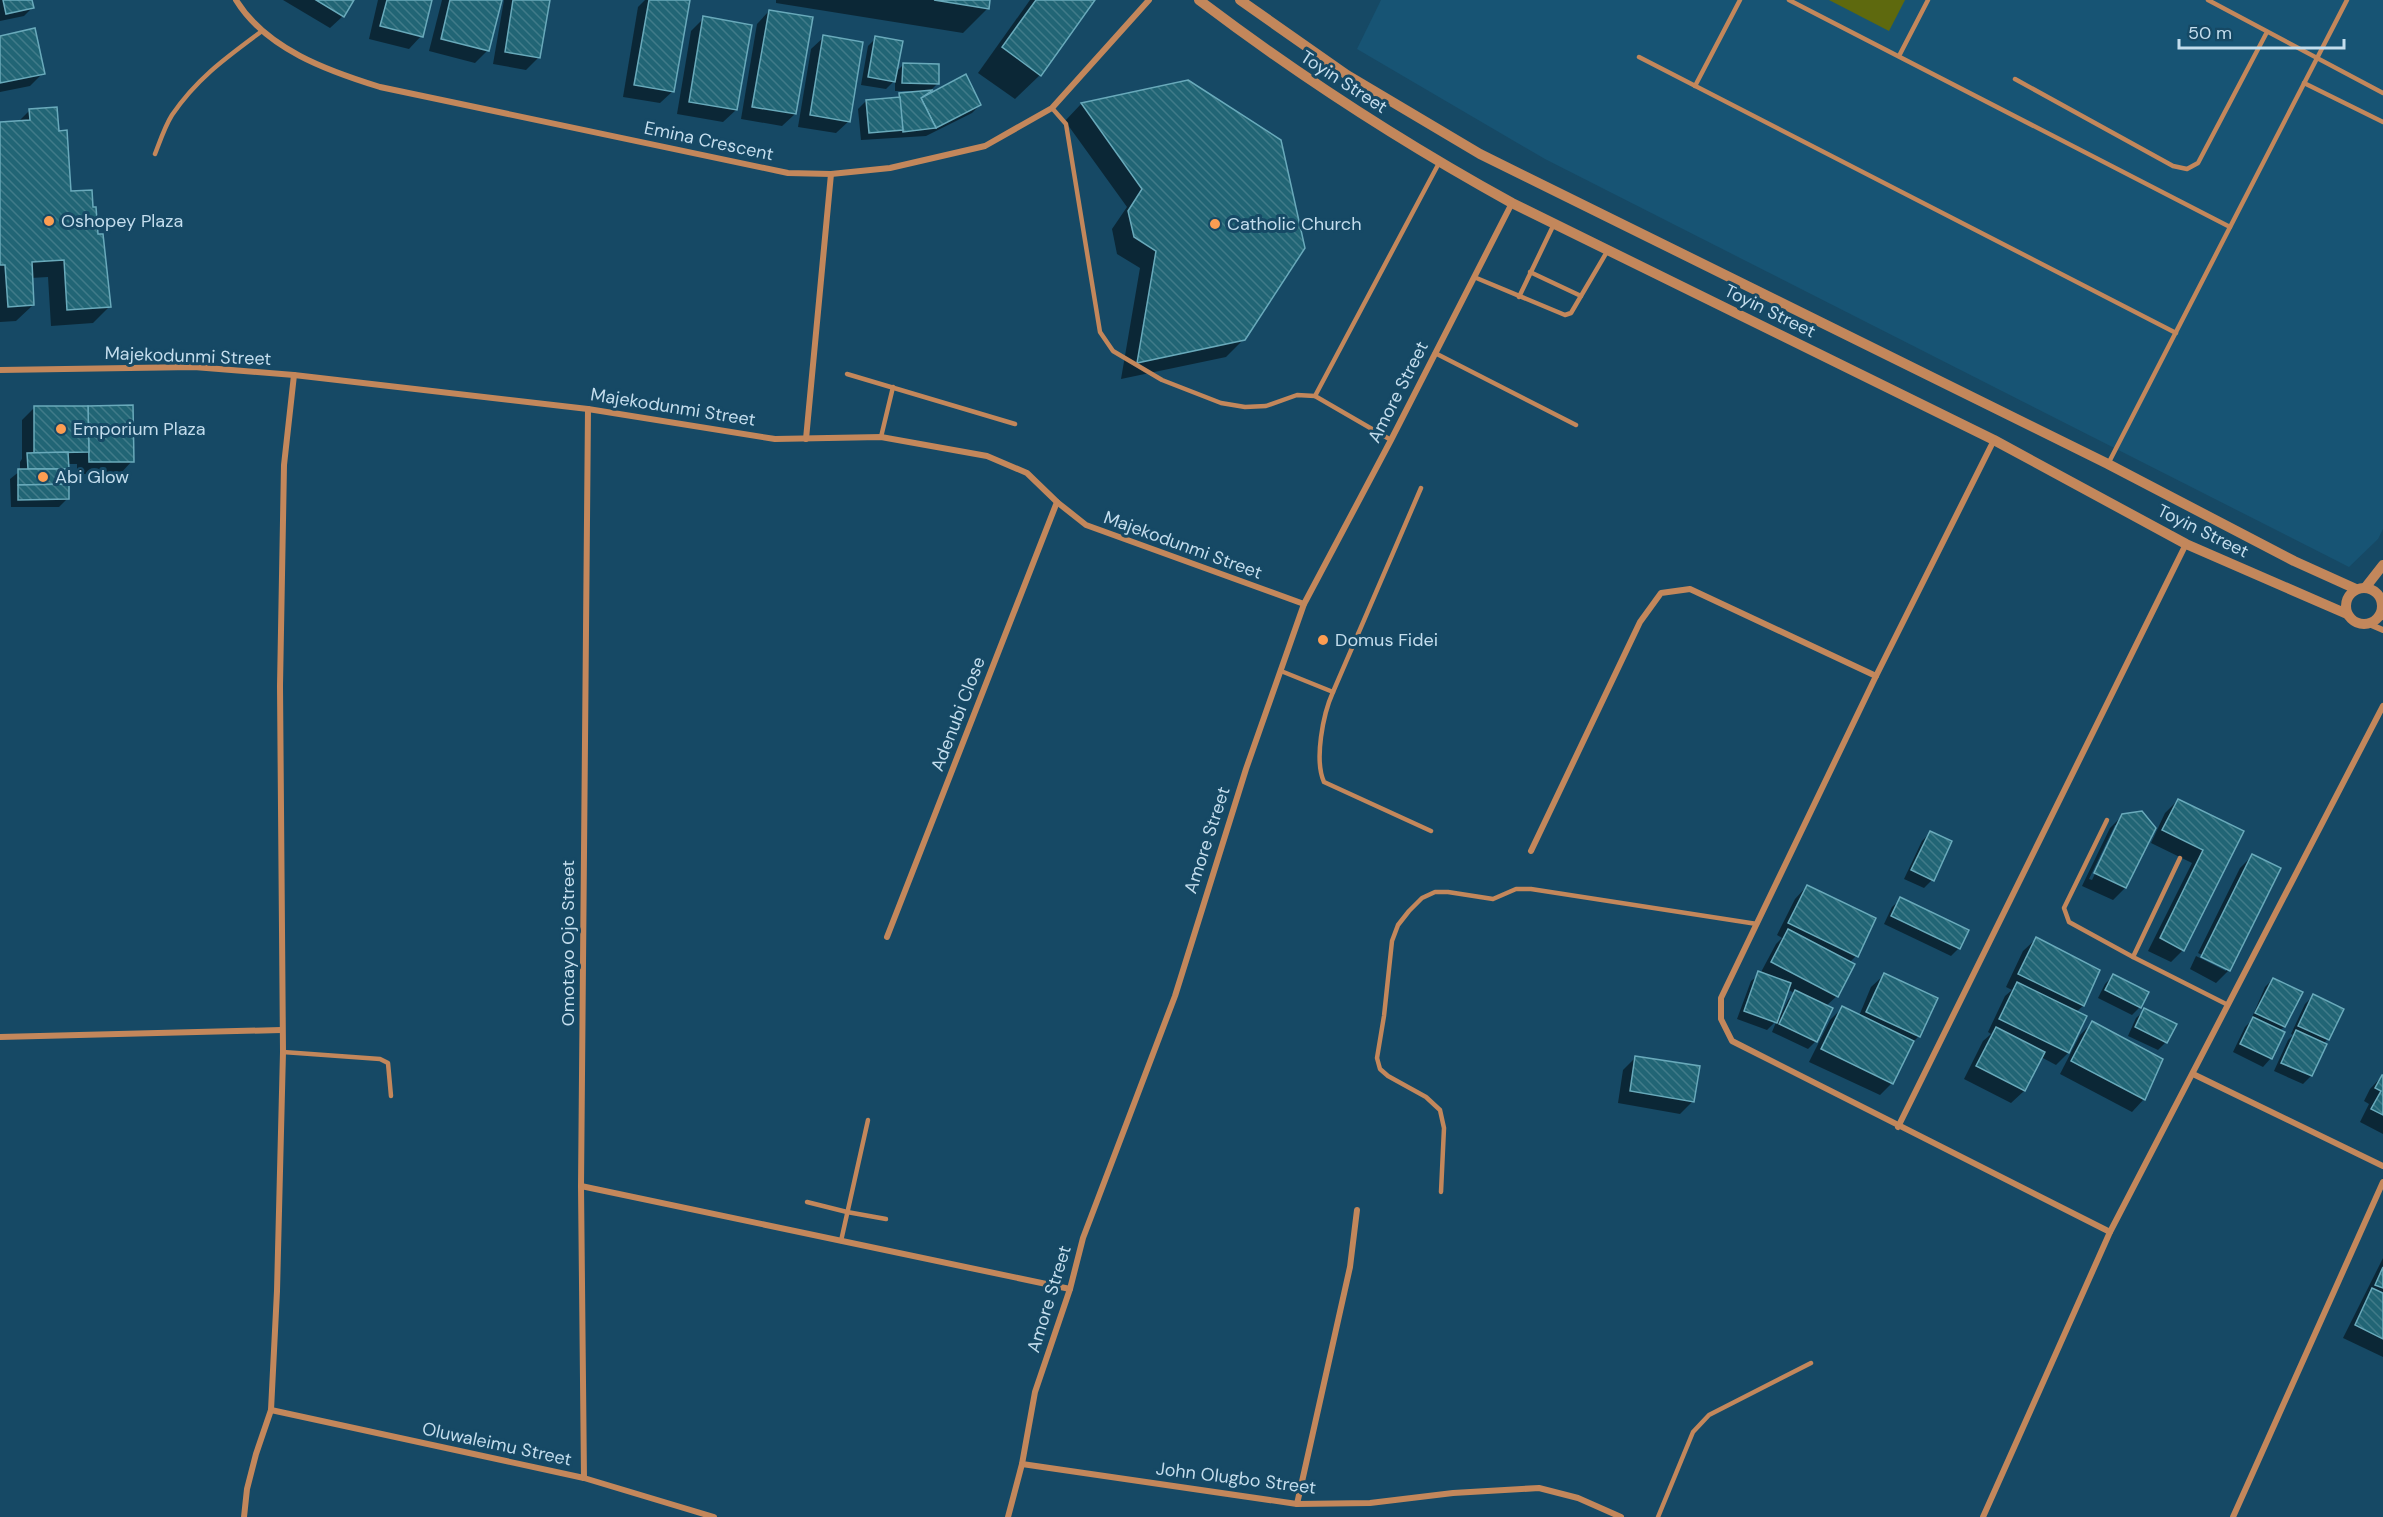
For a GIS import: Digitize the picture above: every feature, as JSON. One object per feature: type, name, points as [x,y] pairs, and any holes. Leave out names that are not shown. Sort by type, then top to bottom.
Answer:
[{"type":"street","name":"Emina Crescent","points":[[236,0],[242,10],[262,31],[286,48],[335,73],[380,87],[788,173],[831,174],[890,168],[985,146],[1052,108],[1149,0]]},
{"type":"street","name":"Toyin Street","points":[[1199,0],[1334,97],[1512,203],[1994,440],[2186,544],[2347,614]]},
{"type":"street","name":"Toyin Street","points":[[1240,0],[1347,75],[1480,154],[2108,464],[2294,561],[2360,589]]},
{"type":"street","points":[[806,439],[831,174]]},
{"type":"street","name":"Amore Street","points":[[1008,1517],[1022,1464],[1035,1392],[1070,1289],[1083,1238],[1175,996],[1246,769],[1304,604],[1512,203]]},
{"type":"street","name":"Majekodunmi Street","points":[[0,369],[194,367],[294,375],[588,409],[775,439],[881,436],[987,456],[1027,472],[1057,502],[1086,525],[1304,604]]},
{"type":"street","points":[[244,1517],[253,1462],[271,1410],[277,1291],[283,1052],[281,1030],[280,686],[284,465],[294,375]]},
{"type":"street","name":"Omotayo Ojo Street","points":[[584,1478],[581,1186],[588,409]]},
{"type":"street","points":[[1994,440],[1756,924],[1721,998],[1720,1019],[1732,1041],[1898,1127],[2110,1232]]},
{"type":"street","name":"Adenubi Close","points":[[887,937],[1057,502]]},
{"type":"street","points":[[1898,1127],[2186,544]]},
{"type":"street","points":[[2383,565],[2347,600],[2347,614],[2353,621],[2383,630]]},
{"type":"street","points":[[1531,851],[1640,622],[1662,593],[1690,589],[1876,676]]},
{"type":"street","points":[[2360,589],[2375,591],[2382,599],[2382,616],[2369,624]]},
{"type":"street","points":[[1983,1517],[2110,1232],[2383,706]]},
{"type":"street","points":[[0,1037],[281,1030]]},
{"type":"street","points":[[2193,1074],[2383,1166]]},
{"type":"street","points":[[2233,1517],[2383,1182]]},
{"type":"street","points":[[581,1186],[1070,1289]]},
{"type":"street","points":[[1297,1504],[1350,1267],[1357,1210]]},
{"type":"street","name":"Oluwaleimu Street","points":[[271,1410],[584,1478],[714,1517]]},
{"type":"street","name":"John Olugbo Street","points":[[1022,1464],[1297,1504],[1370,1503],[1454,1493],[1539,1488],[1578,1498],[1621,1517]]},
{"type":"lane","points":[[1695,86],[1740,0]]},
{"type":"lane","points":[[1789,0],[2230,227]]},
{"type":"lane","points":[[1899,56],[1928,0]]},
{"type":"lane","points":[[2208,0],[2383,93]]},
{"type":"lane","points":[[2108,464],[2347,0]]},
{"type":"lane","points":[[155,154],[171,117],[192,87],[217,63],[262,31]]},
{"type":"lane","points":[[2015,79],[2173,166],[2187,169],[2198,163],[2267,32]]},
{"type":"lane","points":[[1639,57],[2176,333]]},
{"type":"lane","points":[[2304,83],[2383,122]]},
{"type":"lane","points":[[1052,108],[1066,124],[1100,332],[1113,351],[1162,380],[1221,403],[1245,407],[1266,406],[1297,395],[1316,396],[1391,440]]},
{"type":"lane","points":[[1316,396],[1440,162]]},
{"type":"lane","points":[[1519,297],[1554,224]]},
{"type":"lane","points":[[1474,278],[1565,315],[1571,313],[1608,250]]},
{"type":"lane","points":[[1530,272],[1581,296]]},
{"type":"lane","points":[[1435,353],[1576,425]]},
{"type":"lane","points":[[847,374],[1015,424]]},
{"type":"lane","points":[[881,436],[893,387]]},
{"type":"lane","points":[[1421,488],[1325,712],[1319,763],[1324,782],[1431,831]]},
{"type":"lane","points":[[1281,671],[1333,692]]},
{"type":"lane","points":[[2107,820],[2064,908],[2069,922],[2228,1005]]},
{"type":"lane","points":[[2133,957],[2180,858]]},
{"type":"lane","points":[[1441,1192],[1444,1128],[1440,1110],[1426,1097],[1388,1076],[1380,1068],[1377,1058],[1392,940],[1398,926],[1422,898],[1435,892],[1448,892],[1493,899],[1516,889],[1531,889],[1756,924]]},
{"type":"lane","points":[[283,1052],[380,1059],[388,1064],[390,1096]]},
{"type":"lane","points":[[840,1241],[868,1120]]},
{"type":"lane","points":[[807,1202],[886,1219]]},
{"type":"lane","points":[[1658,1517],[1693,1432],[1709,1415],[1811,1363]]},
{"type":"shaded area","points":[[1381,0],[2383,0],[2383,529],[2378,539],[2349,567],[1545,159],[1357,49]]},
{"type":"green space","points":[[1829,0],[1905,0],[1889,31]]},
{"type":"building","points":[[3,0],[32,0],[34,8],[6,14]]},
{"type":"building","points":[[316,0],[354,0],[344,17]]},
{"type":"building","points":[[387,0],[432,0],[423,37],[380,26]]},
{"type":"building","points":[[450,0],[502,0],[489,51],[441,39]]},
{"type":"building","points":[[513,0],[550,0],[540,58],[505,52]]},
{"type":"building","points":[[649,0],[690,0],[674,92],[634,85]]},
{"type":"building","points":[[934,0],[990,0],[989,9]]},
{"type":"building","points":[[1036,0],[1095,0],[1041,76],[1002,47]]},
{"type":"building","points":[[769,10],[813,17],[796,114],[752,107]]},
{"type":"building","points":[[703,16],[752,25],[737,110],[689,102]]},
{"type":"building","points":[[35,28],[45,74],[0,83],[0,36]]},
{"type":"building","points":[[823,35],[863,42],[850,122],[810,115]]},
{"type":"building","points":[[875,36],[903,41],[895,82],[868,77]]},
{"type":"building","points":[[903,63],[939,64],[939,84],[902,83]]},
{"type":"building","points":[[966,74],[981,105],[936,128],[921,98]]},
{"type":"building","name":"Catholic Church","points":[[1188,80],[1281,140],[1305,248],[1245,340],[1137,363],[1156,251],[1134,237],[1128,211],[1142,189],[1081,103]]},
{"type":"building","points":[[933,90],[921,98],[936,128],[903,132],[899,93]]},
{"type":"building","points":[[900,97],[903,130],[869,133],[866,100]]},
{"type":"building","name":"Oshopey Plaza","points":[[57,107],[59,131],[67,130],[71,191],[92,190],[98,234],[103,234],[111,307],[67,310],[64,260],[32,262],[34,305],[8,307],[5,265],[0,265],[0,122],[30,120],[29,109]]},
{"type":"building","points":[[133,405],[134,462],[89,462],[88,406]]},
{"type":"building","name":"Emporium Plaza","points":[[34,406],[88,406],[89,452],[34,453]]},
{"type":"building","points":[[68,452],[69,469],[28,469],[27,453]]},
{"type":"building","name":"Abi Glow","points":[[18,469],[69,469],[69,484],[18,485]]},
{"type":"building","points":[[69,484],[69,499],[18,500],[18,485]]},
{"type":"building","points":[[2178,799],[2244,831],[2184,951],[2160,938],[2203,850],[2162,830]]},
{"type":"building","points":[[2142,811],[2156,828],[2126,888],[2094,873],[2122,814]]},
{"type":"building","points":[[1930,831],[1952,841],[1934,881],[1911,870]]},
{"type":"building","points":[[2252,854],[2281,868],[2230,971],[2201,957]]},
{"type":"building","points":[[1807,885],[1876,918],[1858,957],[1788,923]]},
{"type":"building","points":[[1900,897],[1969,930],[1960,949],[1891,916]]},
{"type":"building","points":[[1788,929],[1855,964],[1838,997],[1771,962]]},
{"type":"building","points":[[2036,937],[2100,970],[2084,1006],[2018,974]]},
{"type":"building","points":[[1758,971],[1791,983],[1777,1023],[1744,1011]]},
{"type":"building","points":[[1884,973],[1938,998],[1920,1037],[1866,1012]]},
{"type":"building","points":[[2113,974],[2149,992],[2141,1008],[2105,990]]},
{"type":"building","points":[[2273,978],[2303,992],[2285,1027],[2255,1013]]},
{"type":"building","points":[[2017,982],[2087,1016],[2069,1053],[1999,1019]]},
{"type":"building","points":[[1795,990],[1833,1008],[1817,1042],[1779,1024]]},
{"type":"building","points":[[2313,994],[2344,1009],[2329,1040],[2298,1026]]},
{"type":"building","points":[[1842,1006],[1914,1041],[1893,1084],[1821,1049]]},
{"type":"building","points":[[2144,1008],[2177,1024],[2167,1043],[2135,1027]]},
{"type":"building","points":[[2253,1017],[2285,1032],[2272,1059],[2240,1044]]},
{"type":"building","points":[[2092,1021],[2163,1059],[2145,1100],[2071,1061]]},
{"type":"building","points":[[1996,1027],[2045,1052],[2025,1091],[1976,1066]]},
{"type":"building","points":[[2296,1030],[2327,1044],[2312,1076],[2281,1063]]},
{"type":"building","points":[[1635,1056],[1700,1066],[1694,1102],[1630,1091]]},
{"type":"building","points":[[2382,1075],[2383,1115],[2371,1109],[2381,1091],[2375,1088]]},
{"type":"building","points":[[2383,1267],[2383,1288],[2375,1285]]},
{"type":"building","points":[[2372,1288],[2383,1293],[2383,1339],[2355,1325]]},
{"type":"place","name":"Oshopey Plaza","points":[[49,221]]},
{"type":"place","name":"Catholic Church","points":[[1215,224]]},
{"type":"place","name":"Emporium Plaza","points":[[61,429]]},
{"type":"place","name":"Abi Glow","points":[[43,477]]},
{"type":"place","name":"Domus Fidei","points":[[1323,640]]}]
